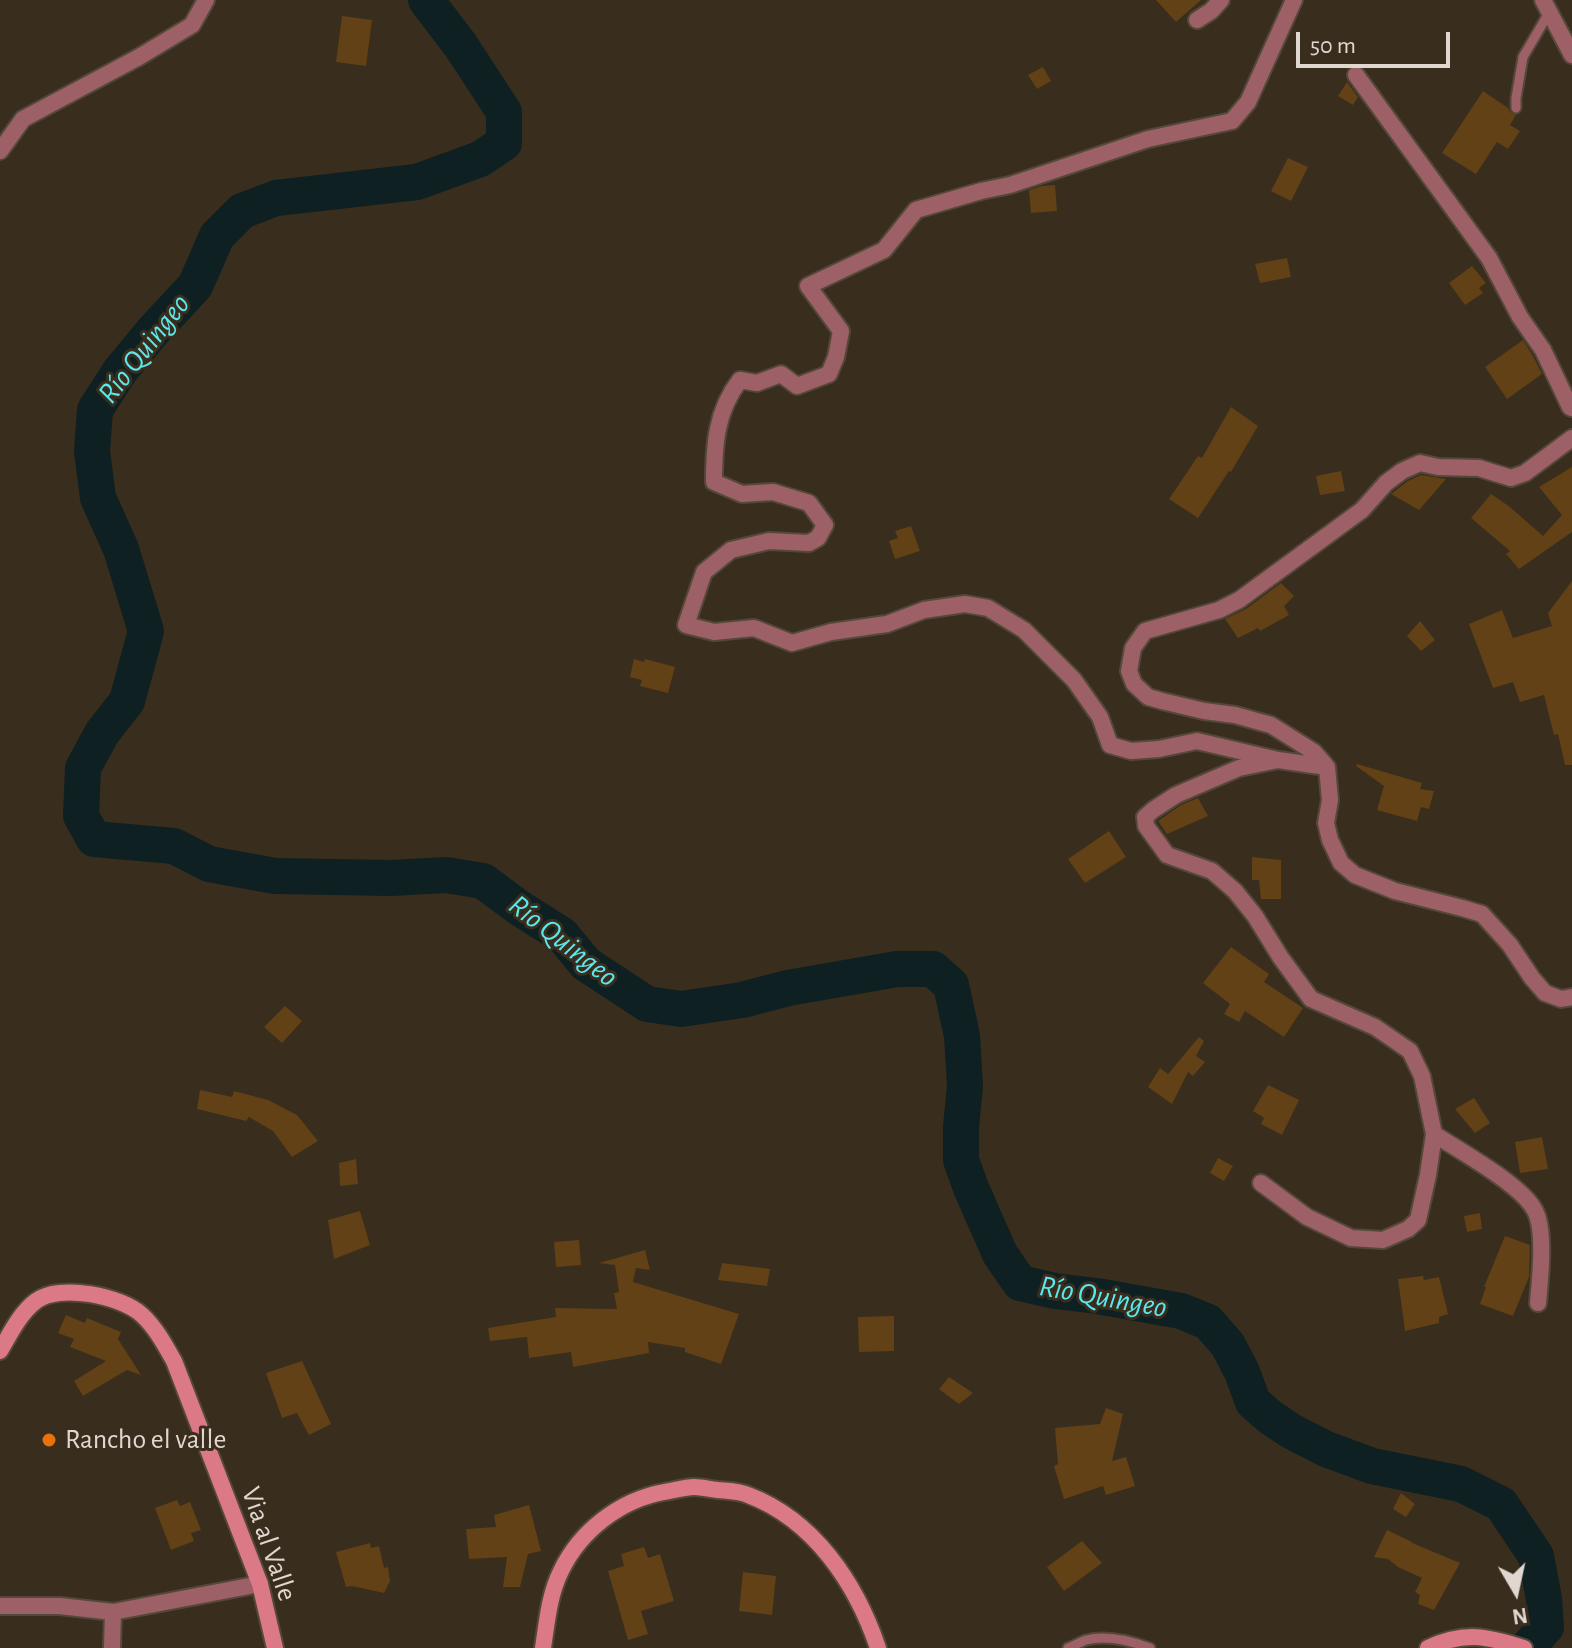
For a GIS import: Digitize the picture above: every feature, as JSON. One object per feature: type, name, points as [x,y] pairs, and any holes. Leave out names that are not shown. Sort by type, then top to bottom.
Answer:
[{"type":"main road","name":"Via al Valle","points":[[0,1351],[15,1325],[37,1299],[54,1293],[99,1295],[141,1313],[174,1361],[260,1584],[275,1648]]},
{"type":"main road","points":[[543,1648],[552,1592],[561,1569],[583,1538],[614,1511],[645,1496],[695,1487],[746,1494],[788,1516],[819,1542],[836,1563],[870,1624],[878,1648]]},
{"type":"main road","points":[[1428,1648],[1466,1636],[1497,1639],[1524,1648]]},
{"type":"street","points":[[0,151],[23,119],[192,25],[206,0]]},
{"type":"street","points":[[1197,20],[1221,0]]},
{"type":"street","points":[[1294,0],[1248,102],[1232,121],[1148,139],[1010,185],[916,210],[884,250],[808,286],[841,331],[829,374],[797,386],[781,374],[757,383],[740,380],[729,394],[719,422],[714,453],[714,482],[742,494],[773,492],[809,503],[825,525],[818,538],[809,543],[769,541],[731,550],[704,572],[686,625],[714,632],[754,628],[792,643],[831,632],[887,624],[924,610],[965,604],[988,608],[1024,630],[1074,680],[1100,717],[1110,745],[1131,751],[1197,741],[1278,760],[1327,767]]},
{"type":"street","points":[[1547,6],[1572,55]]},
{"type":"street","points":[[1356,75],[1489,258],[1520,317],[1543,350],[1572,408]]},
{"type":"street","points":[[1572,438],[1525,473],[1511,478],[1479,468],[1438,467],[1420,463],[1402,471],[1386,483],[1362,510],[1239,600],[1219,610],[1145,631],[1133,648],[1129,671],[1134,684],[1148,697],[1271,725],[1314,752],[1327,767],[1330,800],[1326,823],[1341,863],[1355,875],[1395,891],[1482,914],[1510,945],[1545,993],[1561,999],[1572,997]]},
{"type":"street","points":[[1261,1183],[1307,1217],[1351,1238],[1383,1240],[1408,1229],[1418,1220],[1434,1134],[1422,1076],[1410,1051],[1375,1027],[1311,999],[1235,891],[1212,871],[1167,855],[1146,826],[1145,817],[1176,795],[1239,768],[1278,760]]},
{"type":"street","points":[[1434,1134],[1518,1190],[1536,1211],[1541,1262],[1538,1303]]},
{"type":"street","points":[[0,1606],[60,1606],[113,1612],[260,1584]]},
{"type":"street","points":[[112,1648],[113,1612]]},
{"type":"lane","points":[[1516,108],[1523,57],[1547,6]]},
{"type":"lane","points":[[1068,1648],[1087,1640],[1112,1639],[1150,1648]]},
{"type":"building","points":[[1156,0],[1201,0],[1176,22]]},
{"type":"building","points":[[342,16],[372,20],[366,66],[336,62]]},
{"type":"building","points":[[1043,67],[1051,81],[1037,89],[1028,75]]},
{"type":"building","points":[[1347,82],[1358,97],[1353,105],[1338,96]]},
{"type":"building","points":[[1483,91],[1516,115],[1510,125],[1520,131],[1508,149],[1497,142],[1476,174],[1442,153]]},
{"type":"building","points":[[1288,158],[1308,167],[1291,201],[1271,191]]},
{"type":"building","points":[[1055,185],[1057,211],[1031,213],[1029,190]]},
{"type":"building","points":[[1287,258],[1291,277],[1260,283],[1255,264]]},
{"type":"building","points":[[1472,266],[1486,283],[1479,288],[1483,293],[1465,305],[1449,283]]},
{"type":"building","points":[[1523,340],[1542,374],[1507,399],[1485,367]]},
{"type":"building","points":[[1231,407],[1258,426],[1231,472],[1198,518],[1169,499],[1198,456],[1202,458]]},
{"type":"building","points":[[1572,467],[1572,532],[1519,569],[1506,554],[1510,551],[1471,518],[1491,494],[1543,536],[1562,515],[1539,487]]},
{"type":"building","points":[[1341,471],[1345,491],[1320,495],[1316,476]]},
{"type":"building","points":[[1421,475],[1446,479],[1419,510],[1391,494],[1408,481]]},
{"type":"building","points":[[911,526],[920,551],[895,559],[889,541],[898,538],[895,531]]},
{"type":"building","points":[[1572,581],[1572,765],[1565,765],[1544,695],[1520,702],[1513,682],[1493,688],[1469,624],[1502,610],[1513,638],[1552,626],[1548,613]]},
{"type":"building","points":[[1281,583],[1294,596],[1284,606],[1289,615],[1260,631],[1258,628],[1238,638],[1225,619],[1246,609]]},
{"type":"building","points":[[1420,621],[1435,640],[1421,651],[1407,636]]},
{"type":"building","points":[[634,659],[675,667],[668,693],[640,686],[642,680],[630,677]]},
{"type":"building","points":[[1357,764],[1422,783],[1420,789],[1434,791],[1429,809],[1421,807],[1417,821],[1377,810],[1384,786]]},
{"type":"building","points":[[1198,798],[1208,816],[1167,834],[1158,821],[1181,805]]},
{"type":"building","points":[[1109,831],[1126,857],[1085,883],[1068,859]]},
{"type":"building","points":[[1252,857],[1281,860],[1281,899],[1261,899],[1259,880],[1252,880]]},
{"type":"building","points":[[1231,947],[1269,974],[1264,982],[1303,1008],[1284,1037],[1245,1011],[1239,1022],[1224,1014],[1230,1004],[1203,983]]},
{"type":"building","points":[[285,1006],[302,1021],[282,1043],[264,1027]]},
{"type":"building","points":[[1199,1037],[1204,1041],[1196,1056],[1205,1062],[1193,1076],[1188,1072],[1172,1104],[1148,1087],[1160,1068],[1168,1074]]},
{"type":"building","points":[[1268,1085],[1299,1100],[1282,1135],[1261,1124],[1264,1118],[1253,1111]]},
{"type":"building","points":[[200,1090],[232,1097],[234,1091],[268,1100],[297,1115],[318,1141],[292,1157],[273,1131],[249,1117],[246,1121],[197,1109]]},
{"type":"building","points":[[1474,1098],[1490,1123],[1475,1133],[1455,1109]]},
{"type":"building","points":[[1542,1137],[1548,1169],[1520,1173],[1515,1142]]},
{"type":"building","points":[[1218,1158],[1233,1166],[1224,1181],[1210,1173]]},
{"type":"building","points":[[356,1159],[358,1184],[340,1186],[339,1163]]},
{"type":"building","points":[[360,1211],[370,1245],[334,1259],[328,1220]]},
{"type":"building","points":[[1480,1213],[1482,1229],[1467,1232],[1464,1216]]},
{"type":"building","points":[[1505,1236],[1530,1245],[1529,1277],[1513,1316],[1480,1304]]},
{"type":"building","points":[[579,1240],[581,1265],[556,1267],[554,1242]]},
{"type":"building","points":[[645,1250],[650,1270],[636,1268],[633,1282],[739,1314],[721,1364],[685,1352],[685,1348],[648,1342],[649,1353],[573,1367],[571,1352],[529,1358],[527,1337],[490,1341],[488,1328],[556,1317],[555,1308],[617,1309],[614,1293],[619,1292],[615,1265],[599,1263]]},
{"type":"building","points":[[722,1263],[770,1269],[767,1286],[718,1280]]},
{"type":"building","points":[[1423,1276],[1424,1280],[1439,1277],[1448,1314],[1439,1317],[1439,1323],[1405,1331],[1398,1279]]},
{"type":"building","points":[[66,1315],[85,1323],[87,1318],[121,1332],[118,1339],[141,1375],[127,1370],[83,1396],[74,1381],[106,1361],[70,1347],[74,1339],[58,1333]]},
{"type":"building","points":[[894,1316],[894,1351],[859,1352],[858,1317]]},
{"type":"building","points":[[302,1361],[331,1424],[309,1435],[297,1413],[282,1418],[266,1373]]},
{"type":"building","points":[[949,1377],[973,1393],[959,1404],[939,1389]]},
{"type":"building","points":[[1106,1408],[1123,1414],[1112,1461],[1126,1457],[1135,1486],[1106,1495],[1103,1486],[1064,1499],[1054,1466],[1058,1464],[1055,1428],[1100,1424]]},
{"type":"building","points":[[1401,1493],[1415,1504],[1406,1517],[1393,1509]]},
{"type":"building","points":[[177,1500],[180,1506],[190,1502],[201,1530],[191,1533],[194,1541],[171,1550],[155,1508]]},
{"type":"building","points":[[529,1505],[541,1551],[528,1554],[520,1587],[503,1587],[507,1557],[469,1559],[466,1529],[496,1527],[494,1515]]},
{"type":"building","points":[[1387,1530],[1460,1563],[1434,1610],[1418,1604],[1420,1595],[1415,1592],[1422,1578],[1388,1559],[1374,1557]]},
{"type":"building","points":[[1082,1541],[1102,1563],[1064,1591],[1047,1567]]},
{"type":"building","points":[[370,1543],[371,1548],[379,1546],[384,1568],[388,1567],[390,1581],[384,1593],[346,1587],[336,1552]]},
{"type":"building","points":[[644,1547],[648,1558],[660,1554],[674,1601],[641,1611],[648,1634],[628,1640],[608,1571],[624,1566],[621,1554]]},
{"type":"building","points":[[743,1572],[776,1576],[772,1615],[739,1611]]},
{"type":"waterway","name":"Río Quingeo","points":[[426,0],[461,46],[504,112],[504,143],[480,159],[417,182],[276,198],[242,211],[217,236],[195,286],[120,371],[95,410],[92,451],[98,498],[121,549],[146,631],[127,701],[102,733],[83,768],[81,816],[94,839],[174,846],[209,864],[275,876],[391,878],[446,875],[483,881],[562,935],[586,964],[647,1004],[681,1009],[897,969],[933,969],[951,985],[962,1036],[965,1086],[961,1160],[1000,1254],[1020,1283],[1181,1311],[1208,1322],[1228,1345],[1253,1402],[1291,1431],[1326,1449],[1372,1466],[1461,1484],[1501,1504],[1536,1556],[1544,1599],[1546,1627],[1527,1648]]},
{"type":"place","name":"Rancho el valle","points":[[49,1440]]}]
